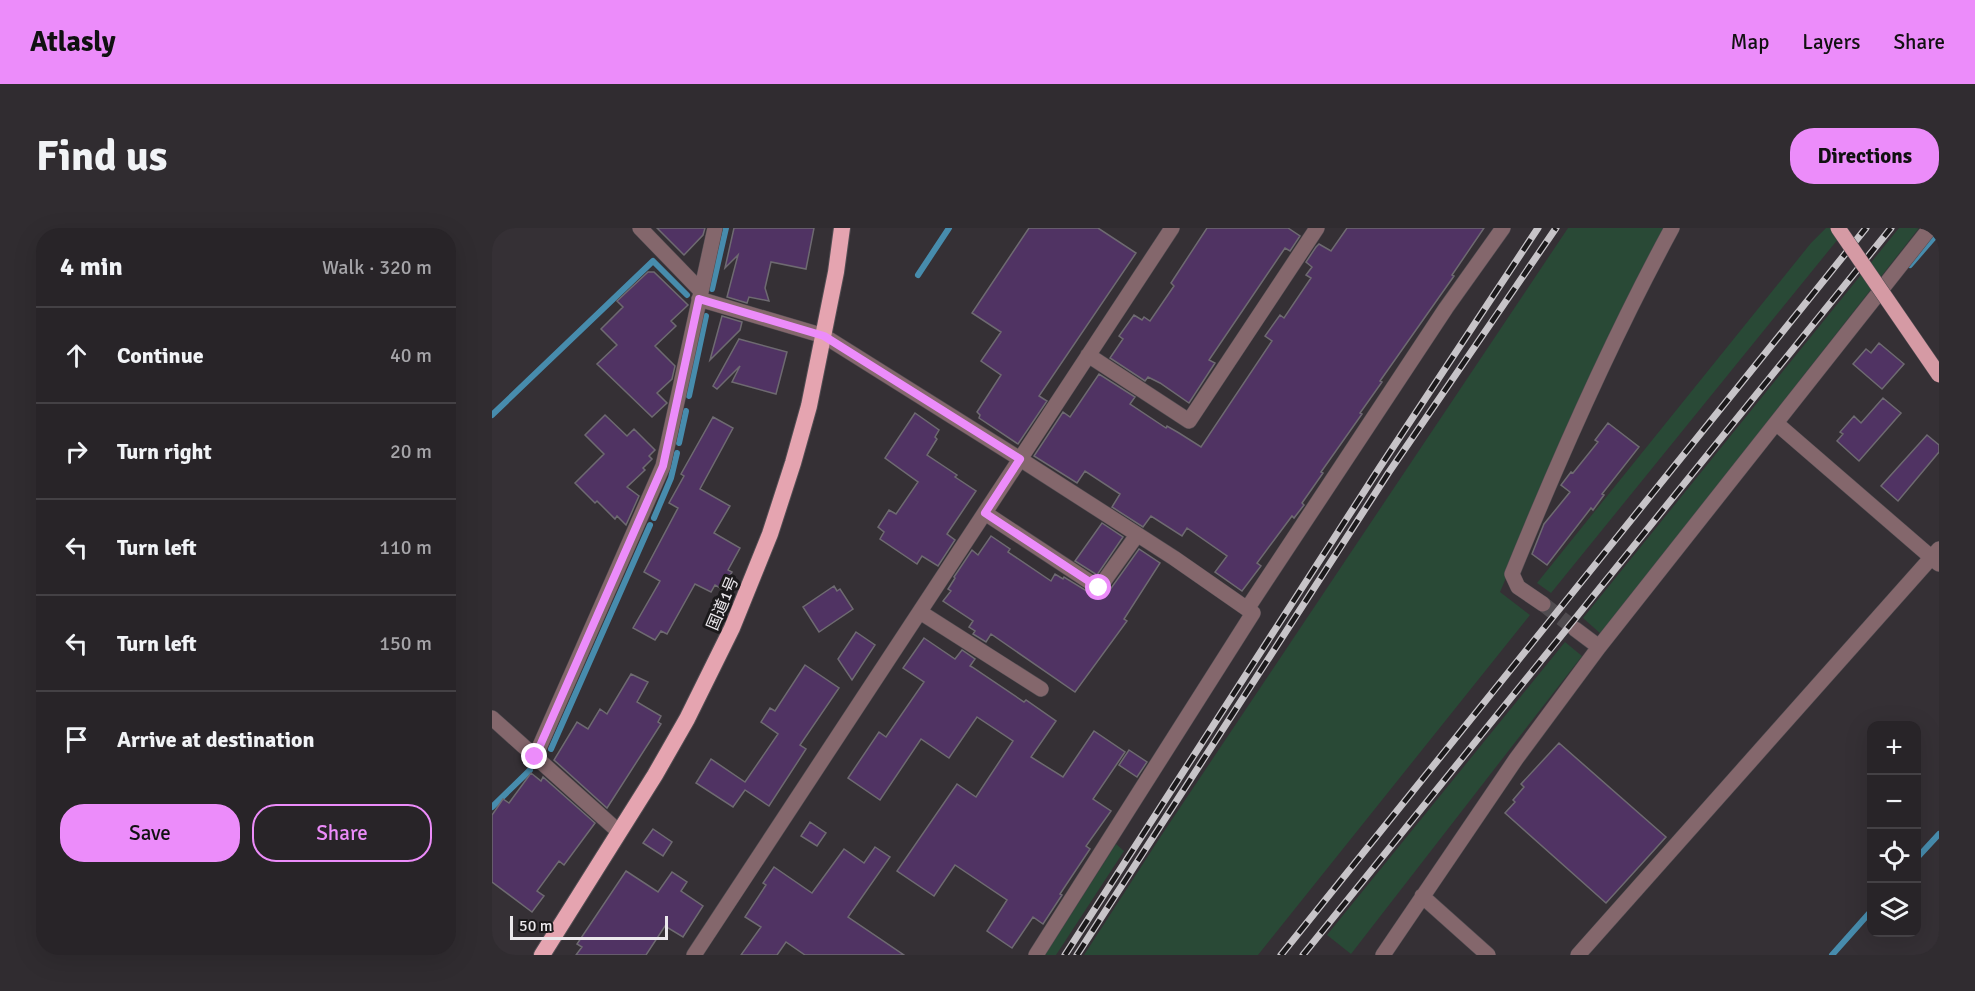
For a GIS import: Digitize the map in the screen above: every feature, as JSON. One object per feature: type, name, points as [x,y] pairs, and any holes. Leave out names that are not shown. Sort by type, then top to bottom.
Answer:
[{"type":"highway","name":"国道1号","points":[[544,953],[655,775],[687,719],[732,628],[770,534],[809,406],[824,336],[842,228]]},
{"type":"main road","points":[[1838,228],[1939,375]]},
{"type":"street","points":[[640,228],[700,295],[824,336],[1020,459],[1253,613],[1036,955]]},
{"type":"street","points":[[535,757],[663,466],[715,228]]},
{"type":"street","points":[[694,955],[1172,228]]},
{"type":"street","points":[[1088,355],[1189,421],[1317,228]]},
{"type":"street","points":[[1247,609],[1446,308],[1503,228]]},
{"type":"street","points":[[1543,604],[1518,587],[1512,574],[1559,460],[1641,286],[1672,228]]},
{"type":"street","points":[[1383,955],[1516,759],[1599,647],[1930,228]]},
{"type":"street","points":[[1578,955],[1937,557],[1776,423]]},
{"type":"street","points":[[985,513],[1099,588],[1137,535]]},
{"type":"street","points":[[920,612],[1041,689]]},
{"type":"street","points":[[1575,629],[1599,647]]},
{"type":"street","points":[[492,718],[618,831]]},
{"type":"street","points":[[1422,896],[1488,955]]},
{"type":"green space","points":[[1568,228],[1668,228],[1599,360],[1500,592],[1530,615],[1258,955],[1084,955],[1161,836]]},
{"type":"green space","points":[[1826,228],[1847,228],[1551,593],[1537,583],[1811,243]]},
{"type":"green space","points":[[1899,228],[1919,228],[1601,634],[1583,618]]},
{"type":"green space","points":[[1565,642],[1582,656],[1351,954],[1327,935]]},
{"type":"green space","points":[[1116,844],[1124,851],[1056,955],[1045,955]]},
{"type":"building","points":[[657,228],[705,228],[703,235],[684,255]]},
{"type":"building","points":[[734,228],[814,228],[806,269],[771,262],[765,288],[769,301],[749,297],[747,303],[727,297],[738,255],[725,268]]},
{"type":"building","points":[[1029,228],[1098,228],[1136,253],[1039,396],[1047,401],[1018,444],[979,418],[980,415],[977,412],[1001,375],[981,361],[1001,332],[972,313]]},
{"type":"building","points":[[1207,228],[1288,228],[1300,236],[1290,251],[1285,248],[1209,360],[1215,363],[1189,403],[1160,383],[1148,377],[1145,381],[1110,358],[1123,339],[1119,336],[1134,315],[1142,320],[1144,317],[1150,321],[1174,286],[1171,283]]},
{"type":"building","points":[[1347,228],[1484,228],[1452,275],[1454,276],[1380,381],[1382,382],[1360,413],[1362,414],[1302,503],[1304,505],[1294,518],[1292,516],[1257,563],[1261,566],[1242,591],[1215,572],[1227,556],[1187,528],[1182,536],[1151,516],[1143,527],[1112,507],[1120,494],[1085,471],[1077,483],[1034,456],[1063,412],[1070,417],[1099,374],[1135,397],[1130,404],[1166,428],[1167,426],[1201,447],[1272,341],[1265,336],[1280,315],[1284,318],[1311,278],[1306,275],[1312,267],[1306,262],[1316,247],[1319,244],[1331,251]]},
{"type":"building","points":[[648,272],[654,272],[688,305],[671,321],[676,326],[655,346],[675,366],[672,379],[657,393],[667,403],[652,417],[597,364],[617,345],[601,329],[623,307],[617,301]]},
{"type":"building","points":[[722,316],[742,322],[740,330],[710,360]]},
{"type":"building","points":[[739,339],[787,352],[776,394],[732,382],[740,366],[717,389],[713,386]]},
{"type":"building","points":[[1879,343],[1904,364],[1882,389],[1853,364],[1866,349],[1871,353]]},
{"type":"building","points":[[1883,398],[1901,413],[1859,461],[1837,441],[1843,434],[1840,432],[1854,416],[1861,423]]},
{"type":"building","points":[[915,413],[939,430],[935,437],[937,439],[927,455],[976,491],[947,534],[955,540],[938,566],[922,556],[917,564],[880,539],[884,532],[878,527],[889,510],[896,514],[918,482],[885,458]]},
{"type":"building","points":[[605,415],[627,436],[634,429],[655,450],[649,456],[652,459],[643,468],[645,470],[627,487],[639,496],[626,525],[617,516],[615,519],[597,501],[595,503],[575,483],[604,454],[585,435]]},
{"type":"building","points":[[713,417],[733,428],[700,489],[730,506],[714,533],[740,548],[728,570],[732,572],[722,589],[715,585],[711,592],[695,584],[667,634],[661,631],[655,640],[633,628],[660,581],[644,572],[678,508],[669,503],[684,476],[681,474]]},
{"type":"building","points":[[1608,423],[1639,447],[1602,494],[1604,495],[1593,510],[1591,508],[1547,565],[1532,554],[1544,524],[1570,492],[1561,485],[1598,442],[1595,440]]},
{"type":"building","points":[[1927,435],[1939,445],[1939,452],[1898,501],[1881,486]]},
{"type":"building","points":[[1102,523],[1123,537],[1097,575],[1075,561]]},
{"type":"building","points":[[991,536],[1010,549],[1008,552],[1051,581],[1055,574],[1063,579],[1064,577],[1098,598],[1107,594],[1139,549],[1160,563],[1124,619],[1127,621],[1075,692],[991,634],[986,642],[973,634],[975,631],[969,627],[973,621],[943,601],[951,591],[948,589],[954,577],[972,550],[978,555]]},
{"type":"building","points":[[834,586],[837,591],[840,589],[853,609],[819,632],[803,607]]},
{"type":"building","points":[[856,632],[875,645],[852,680],[838,659]]},
{"type":"building","points":[[924,638],[955,659],[962,650],[975,659],[970,666],[1056,721],[1031,757],[1063,777],[1094,731],[1125,752],[1093,799],[1111,811],[1086,846],[1090,849],[1043,924],[1033,917],[1012,948],[987,931],[1007,900],[955,865],[934,896],[897,871],[957,784],[976,797],[1013,741],[977,717],[949,758],[921,739],[880,800],[848,778],[879,732],[886,737],[924,682],[903,668]]},
{"type":"building","points":[[805,665],[839,688],[800,745],[806,749],[769,806],[745,790],[733,807],[696,783],[711,759],[745,782],[778,734],[761,722],[770,708],[775,711]]},
{"type":"building","points":[[631,674],[648,682],[637,702],[661,716],[658,722],[661,724],[607,808],[554,760],[577,722],[588,729],[600,709],[607,714]]},
{"type":"building","points":[[1559,743],[1666,837],[1606,903],[1505,813],[1524,787],[1521,784]]},
{"type":"building","points":[[1129,750],[1147,762],[1137,777],[1119,765]]},
{"type":"building","points":[[531,773],[541,781],[543,777],[595,823],[564,865],[559,861],[537,891],[544,896],[532,912],[492,882],[492,815],[503,799],[509,803]]},
{"type":"building","points":[[810,822],[826,833],[817,846],[801,836]]},
{"type":"building","points":[[653,829],[672,842],[663,856],[643,843]]},
{"type":"building","points":[[875,847],[890,857],[848,917],[904,955],[805,955],[786,942],[777,955],[741,955],[761,927],[745,917],[766,885],[763,883],[774,867],[812,893],[844,849],[864,863]]},
{"type":"building","points":[[626,871],[658,892],[672,872],[687,882],[681,891],[703,906],[683,937],[665,926],[646,955],[576,955],[582,947],[577,944]]},
{"type":"waterway","points":[[712,289],[726,228]]},
{"type":"waterway","points":[[918,275],[949,228]]},
{"type":"waterway","points":[[1910,265],[1936,235]]},
{"type":"waterway","points":[[492,415],[653,261],[687,295]]},
{"type":"waterway","points":[[689,396],[706,316]]},
{"type":"waterway","points":[[679,443],[686,411]]},
{"type":"waterway","points":[[654,518],[671,478],[677,453]]},
{"type":"waterway","points":[[551,749],[650,525]]},
{"type":"waterway","points":[[492,807],[530,770]]},
{"type":"waterway","points":[[1921,854],[1939,834]]},
{"type":"waterway","points":[[1832,955],[1867,916]]},
{"type":"tunnel","points":[[1543,604],[1575,629]]},
{"type":"railway","points":[[1065,955],[1380,467],[1538,228]]},
{"type":"railway","points":[[1077,955],[1389,472],[1556,228]]},
{"type":"railway","points":[[1281,955],[1866,228]]},
{"type":"railway","points":[[1303,955],[1891,228]]},
{"type":"route","points":[[535,757],[663,466],[699,299],[824,336],[1020,459],[985,513],[1099,588]]}]
